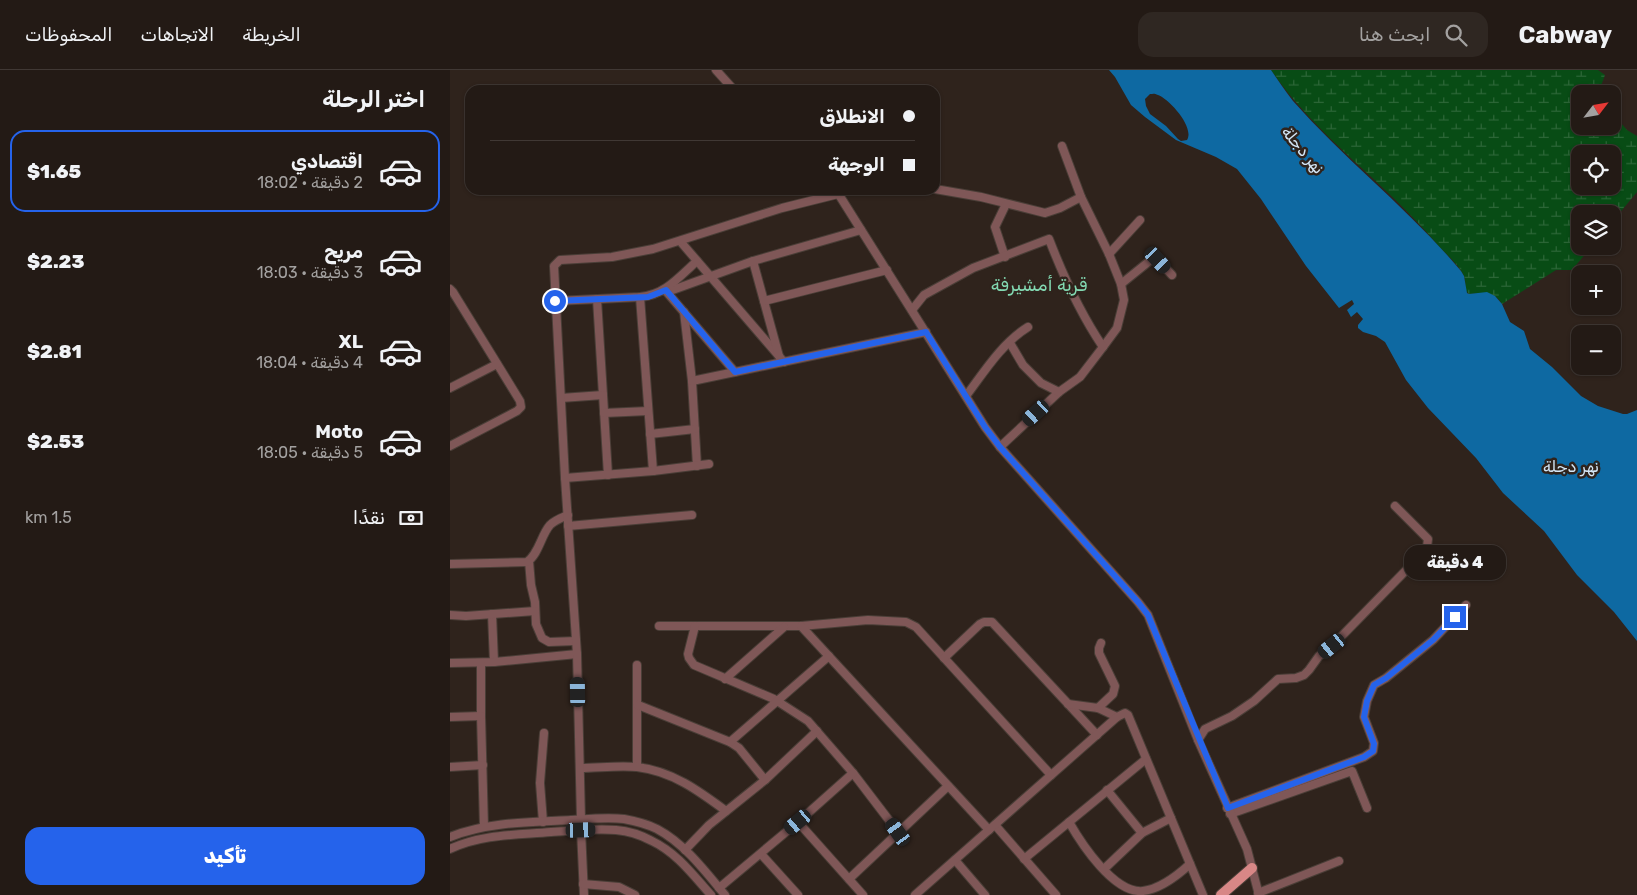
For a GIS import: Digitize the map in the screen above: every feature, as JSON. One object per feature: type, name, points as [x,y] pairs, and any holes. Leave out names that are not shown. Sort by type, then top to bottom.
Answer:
[{"type":"main road","points":[[1221,895],[1252,868]]},
{"type":"street","points":[[716,70],[730,85]]},
{"type":"street","points":[[1000,447],[1059,392],[1080,376],[1104,348],[1117,328],[1124,300],[1121,284],[1110,254],[1081,197],[1062,146]]},
{"type":"street","points":[[940,190],[982,197],[1048,213],[1081,197]]},
{"type":"street","points":[[581,820],[577,654],[565,478],[554,266],[557,262],[619,256],[680,242],[826,195]]},
{"type":"street","points":[[842,195],[861,230],[985,427],[1000,447],[1148,615],[1198,740],[1247,849],[1258,894],[1339,861]]},
{"type":"street","points":[[1006,204],[995,227],[1006,257]]},
{"type":"street","points":[[1110,254],[1140,220]]},
{"type":"street","points":[[555,301],[654,295],[754,261],[861,230]]},
{"type":"street","points":[[912,310],[924,295],[973,268],[1049,239],[1067,285],[1089,327],[1104,348]]},
{"type":"street","points":[[680,242],[782,360]]},
{"type":"street","points":[[1121,284],[1152,259],[1158,260],[1172,275]]},
{"type":"street","points":[[666,291],[697,261]]},
{"type":"street","points":[[754,261],[782,360]]},
{"type":"street","points":[[764,301],[887,270]]},
{"type":"street","points":[[450,289],[454,292],[521,404],[520,409],[450,446]]},
{"type":"street","points":[[666,291],[735,372]]},
{"type":"street","points":[[640,297],[653,471]]},
{"type":"street","points":[[597,299],[608,475]]},
{"type":"street","points":[[684,312],[692,381],[697,466]]},
{"type":"street","points":[[966,396],[995,357],[1028,327]]},
{"type":"street","points":[[692,381],[782,360],[926,332]]},
{"type":"street","points":[[1010,343],[1022,365],[1041,383],[1059,392]]},
{"type":"street","points":[[450,388],[496,364]]},
{"type":"street","points":[[561,398],[603,395]]},
{"type":"street","points":[[604,413],[648,411]]},
{"type":"street","points":[[650,434],[695,429]]},
{"type":"street","points":[[565,478],[653,471],[709,464]]},
{"type":"street","points":[[1198,740],[1204,729],[1232,716],[1254,701],[1278,679],[1296,678],[1309,670],[1318,656],[1332,646],[1428,547],[1428,539],[1395,506]]},
{"type":"street","points":[[568,515],[549,526],[529,561],[536,624],[544,640],[548,642],[576,641]]},
{"type":"street","points":[[568,526],[692,515]]},
{"type":"street","points":[[450,564],[529,561]]},
{"type":"street","points":[[1229,811],[1364,757],[1373,751],[1374,744],[1364,717],[1367,701],[1374,685],[1386,678],[1433,640],[1466,605]]},
{"type":"street","points":[[450,615],[466,616],[535,611]]},
{"type":"street","points":[[492,614],[494,662]]},
{"type":"street","points":[[659,626],[784,627],[868,620],[906,622],[916,627],[1051,775]]},
{"type":"street","points":[[944,658],[980,624],[992,622],[1097,735]]},
{"type":"street","points":[[695,626],[688,654],[691,662],[698,668],[778,701],[808,721],[854,773],[898,832]]},
{"type":"street","points":[[802,626],[948,786],[1024,859],[1056,895]]},
{"type":"street","points":[[725,679],[784,627]]},
{"type":"street","points":[[1098,708],[1110,697],[1115,686],[1099,653],[1101,643]]},
{"type":"street","points":[[450,664],[577,654]]},
{"type":"street","points":[[730,742],[828,656]]},
{"type":"street","points":[[481,663],[484,827]]},
{"type":"street","points":[[637,665],[637,767]]},
{"type":"street","points":[[1068,704],[1098,708],[1117,717]]},
{"type":"street","points":[[638,705],[730,742],[739,748],[765,780]]},
{"type":"street","points":[[915,895],[1117,717],[1125,713],[1128,714],[1203,895]]},
{"type":"street","points":[[450,717],[481,716]]},
{"type":"street","points":[[685,850],[701,832],[765,780],[817,731]]},
{"type":"street","points":[[543,822],[540,783],[544,733]]},
{"type":"street","points":[[1024,859],[1146,759]]},
{"type":"street","points":[[450,767],[482,765]]},
{"type":"street","points":[[580,768],[637,767],[651,770],[677,779],[701,792],[726,811]]},
{"type":"street","points":[[1229,811],[1352,771],[1367,808]]},
{"type":"street","points":[[719,888],[854,773]]},
{"type":"street","points":[[848,879],[948,786]]},
{"type":"street","points":[[1108,790],[1142,833]]},
{"type":"street","points":[[1104,869],[1142,833],[1171,818]]},
{"type":"street","points":[[599,819],[599,830]]},
{"type":"street","points":[[450,837],[467,830],[484,827],[543,822],[622,819],[645,824],[667,835],[685,850],[726,895]]},
{"type":"street","points":[[798,822],[863,895]]},
{"type":"street","points":[[1069,822],[1088,851],[1118,883],[1125,895]]},
{"type":"street","points":[[581,830],[584,895]]},
{"type":"street","points":[[450,849],[472,840],[493,837],[581,830],[627,832],[661,845],[682,863],[711,895]]},
{"type":"street","points":[[761,854],[798,895]]},
{"type":"street","points":[[955,860],[985,895]]},
{"type":"street","points":[[1118,883],[1132,890],[1142,892],[1154,888],[1179,874],[1190,864]]},
{"type":"street","points":[[583,884],[619,887],[634,895]]},
{"type":"green space","points":[[1271,70],[1598,70],[1605,75],[1601,85],[1571,85],[1571,135],[1621,135],[1621,123],[1627,130],[1637,136],[1637,192],[1621,211],[1621,205],[1571,205],[1571,255],[1584,255],[1576,265],[1571,265],[1571,270],[1556,270],[1502,304],[1492,295],[1483,293],[1469,294],[1466,291],[1464,276],[1456,264],[1396,200],[1309,117]]},
{"type":"water","name":"نهر دجلة","points":[[1109,70],[1271,70],[1293,101],[1313,123],[1421,227],[1461,271],[1464,276],[1467,293],[1487,292],[1495,296],[1502,304],[1510,322],[1524,331],[1530,349],[1552,367],[1581,396],[1598,406],[1623,414],[1637,410],[1637,641],[1614,612],[1577,575],[1544,531],[1503,493],[1476,458],[1428,408],[1406,380],[1385,342],[1358,328],[1363,319],[1357,312],[1351,317],[1347,310],[1354,304],[1352,300],[1339,308],[1306,266],[1261,199],[1237,169],[1216,157],[1176,140],[1145,117],[1131,105]],"holes":[[[1150,94],[1163,98],[1180,114],[1189,134],[1187,140],[1181,141],[1178,139],[1166,126],[1150,114],[1145,99]]]},
{"type":"district","name":"قرية أمشيرفة","points":[[1039,285]]},
{"type":"route","points":[[555,301],[648,297],[666,290],[735,372],[926,332],[985,427],[1010,460],[1148,615],[1198,740],[1228,808],[1364,757],[1373,751],[1374,744],[1364,717],[1367,701],[1374,685],[1386,678],[1433,640],[1455,617]]}]
